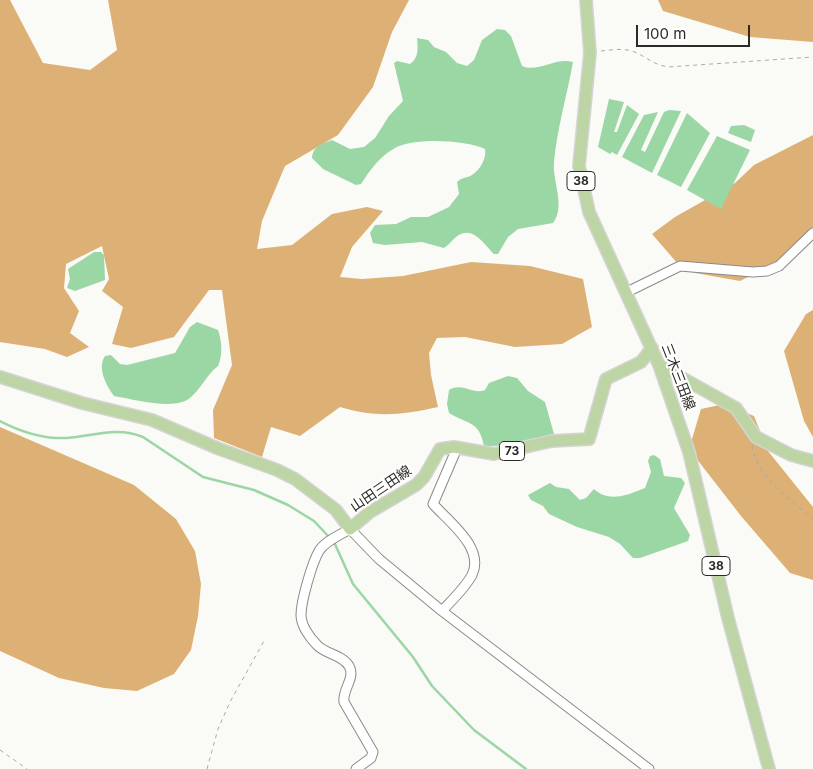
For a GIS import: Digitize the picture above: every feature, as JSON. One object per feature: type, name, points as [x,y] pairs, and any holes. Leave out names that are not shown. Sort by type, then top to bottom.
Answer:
[{"type":"main road","name":"三木三田線","points":[[586,0],[590,53],[579,166],[581,183],[589,212],[660,365],[689,452],[728,618],[769,769]]},
{"type":"main road","name":"山田三田線","points":[[0,377],[82,403],[152,420],[217,448],[277,470],[295,479],[336,510],[350,529],[370,512],[416,485],[424,477],[440,449],[457,448],[494,454],[552,441],[589,439],[606,379],[641,362],[652,348]]},
{"type":"main road","points":[[660,365],[736,408],[756,437],[791,455],[813,461]]},
{"type":"street","points":[[625,293],[680,266],[753,272],[767,271],[779,266],[813,233]]},
{"type":"street","points":[[442,611],[472,575],[475,564],[472,548],[433,504],[457,448]]},
{"type":"street","points":[[356,769],[371,758],[373,752],[344,702],[343,694],[350,679],[350,667],[346,662],[318,647],[303,624],[301,614],[311,569],[319,551],[324,545],[350,529],[379,559],[442,611],[649,769]]},
{"type":"path","points":[[590,53],[619,49],[633,52],[654,64],[668,67],[813,58]]},
{"type":"path","points":[[750,427],[752,448],[777,490],[813,519]]},
{"type":"path","points":[[207,769],[218,729],[230,702],[264,641]]},
{"type":"path","points":[[0,750],[27,769]]},
{"type":"shaded area","points":[[0,0],[10,0],[43,63],[90,70],[117,50],[108,0],[409,0],[392,32],[373,87],[338,135],[285,166],[262,221],[257,249],[292,245],[332,214],[367,207],[383,211],[352,247],[340,277],[362,279],[403,276],[471,262],[530,266],[583,279],[592,327],[562,344],[515,347],[465,337],[437,338],[429,353],[431,375],[438,407],[413,412],[377,414],[340,407],[300,436],[271,427],[262,457],[214,438],[213,410],[232,365],[222,290],[209,290],[174,337],[131,348],[112,344],[123,307],[102,291],[109,279],[102,246],[66,264],[64,288],[79,311],[70,333],[89,347],[67,357],[45,349],[0,342]]},
{"type":"shaded area","points":[[658,0],[813,0],[813,42],[750,37],[663,11]]},
{"type":"shaded area","points":[[497,29],[505,30],[511,36],[522,66],[534,68],[566,61],[573,62],[555,150],[554,169],[559,201],[557,216],[553,223],[518,229],[508,237],[498,254],[494,254],[477,237],[467,233],[456,237],[444,248],[422,242],[385,245],[373,243],[370,233],[375,225],[396,224],[411,217],[428,217],[449,207],[459,194],[457,182],[478,170],[484,160],[485,149],[466,143],[440,141],[414,142],[403,145],[384,155],[361,184],[356,185],[323,169],[312,158],[314,151],[319,146],[332,140],[350,149],[364,147],[375,138],[389,116],[403,101],[394,63],[397,61],[410,64],[413,62],[417,52],[417,38],[428,40],[434,47],[446,52],[457,63],[467,66],[474,60],[482,40]]},
{"type":"shaded area","points":[[609,99],[624,102],[614,132],[617,132],[627,105],[639,114],[617,155],[612,152],[610,154],[598,147]]},
{"type":"shaded area","points":[[669,110],[681,111],[652,173],[622,157],[644,115],[658,112],[641,150],[645,152],[664,112]]},
{"type":"shaded area","points":[[687,113],[710,133],[681,187],[657,175]]},
{"type":"shaded area","points":[[744,125],[755,130],[751,142],[728,133],[731,126]]},
{"type":"shaded area","points":[[813,135],[813,235],[785,259],[740,281],[684,271],[652,234],[675,217],[735,183],[754,165]]},
{"type":"shaded area","points":[[717,136],[750,150],[721,209],[687,190]]},
{"type":"shaded area","points":[[94,252],[101,252],[104,255],[105,280],[75,291],[67,288],[70,279],[68,269]]},
{"type":"shaded area","points":[[813,310],[813,437],[804,421],[784,351],[806,314]]},
{"type":"shaded area","points":[[197,322],[218,330],[221,352],[218,366],[190,398],[183,402],[164,404],[114,396],[108,387],[102,371],[105,356],[111,355],[120,364],[127,365],[175,353],[190,327]]},
{"type":"shaded area","points":[[508,376],[517,378],[528,391],[545,402],[554,434],[511,444],[484,446],[476,427],[449,413],[447,404],[449,390],[458,387],[481,391],[485,390],[489,383]]},
{"type":"shaded area","points":[[724,404],[754,416],[768,451],[813,507],[813,580],[790,573],[741,516],[689,449],[701,409]]},
{"type":"shaded area","points":[[0,427],[134,485],[176,519],[195,551],[201,584],[198,616],[191,650],[174,674],[137,691],[104,688],[59,678],[0,651]]},
{"type":"shaded area","points":[[654,455],[660,459],[664,476],[681,478],[685,483],[674,508],[690,535],[688,541],[640,558],[633,558],[620,544],[609,537],[577,527],[549,514],[543,506],[531,500],[528,495],[550,483],[556,487],[569,489],[580,500],[586,498],[594,489],[606,496],[612,497],[632,493],[645,488],[651,472],[648,461],[650,456]]},
{"type":"waterway","points":[[0,421],[24,431],[49,437],[67,438],[115,432],[124,432],[143,437],[203,477],[254,490],[288,505],[314,521],[330,538]]},
{"type":"waterway","points":[[334,542],[353,584],[413,657],[432,686],[474,730],[526,769]]}]
